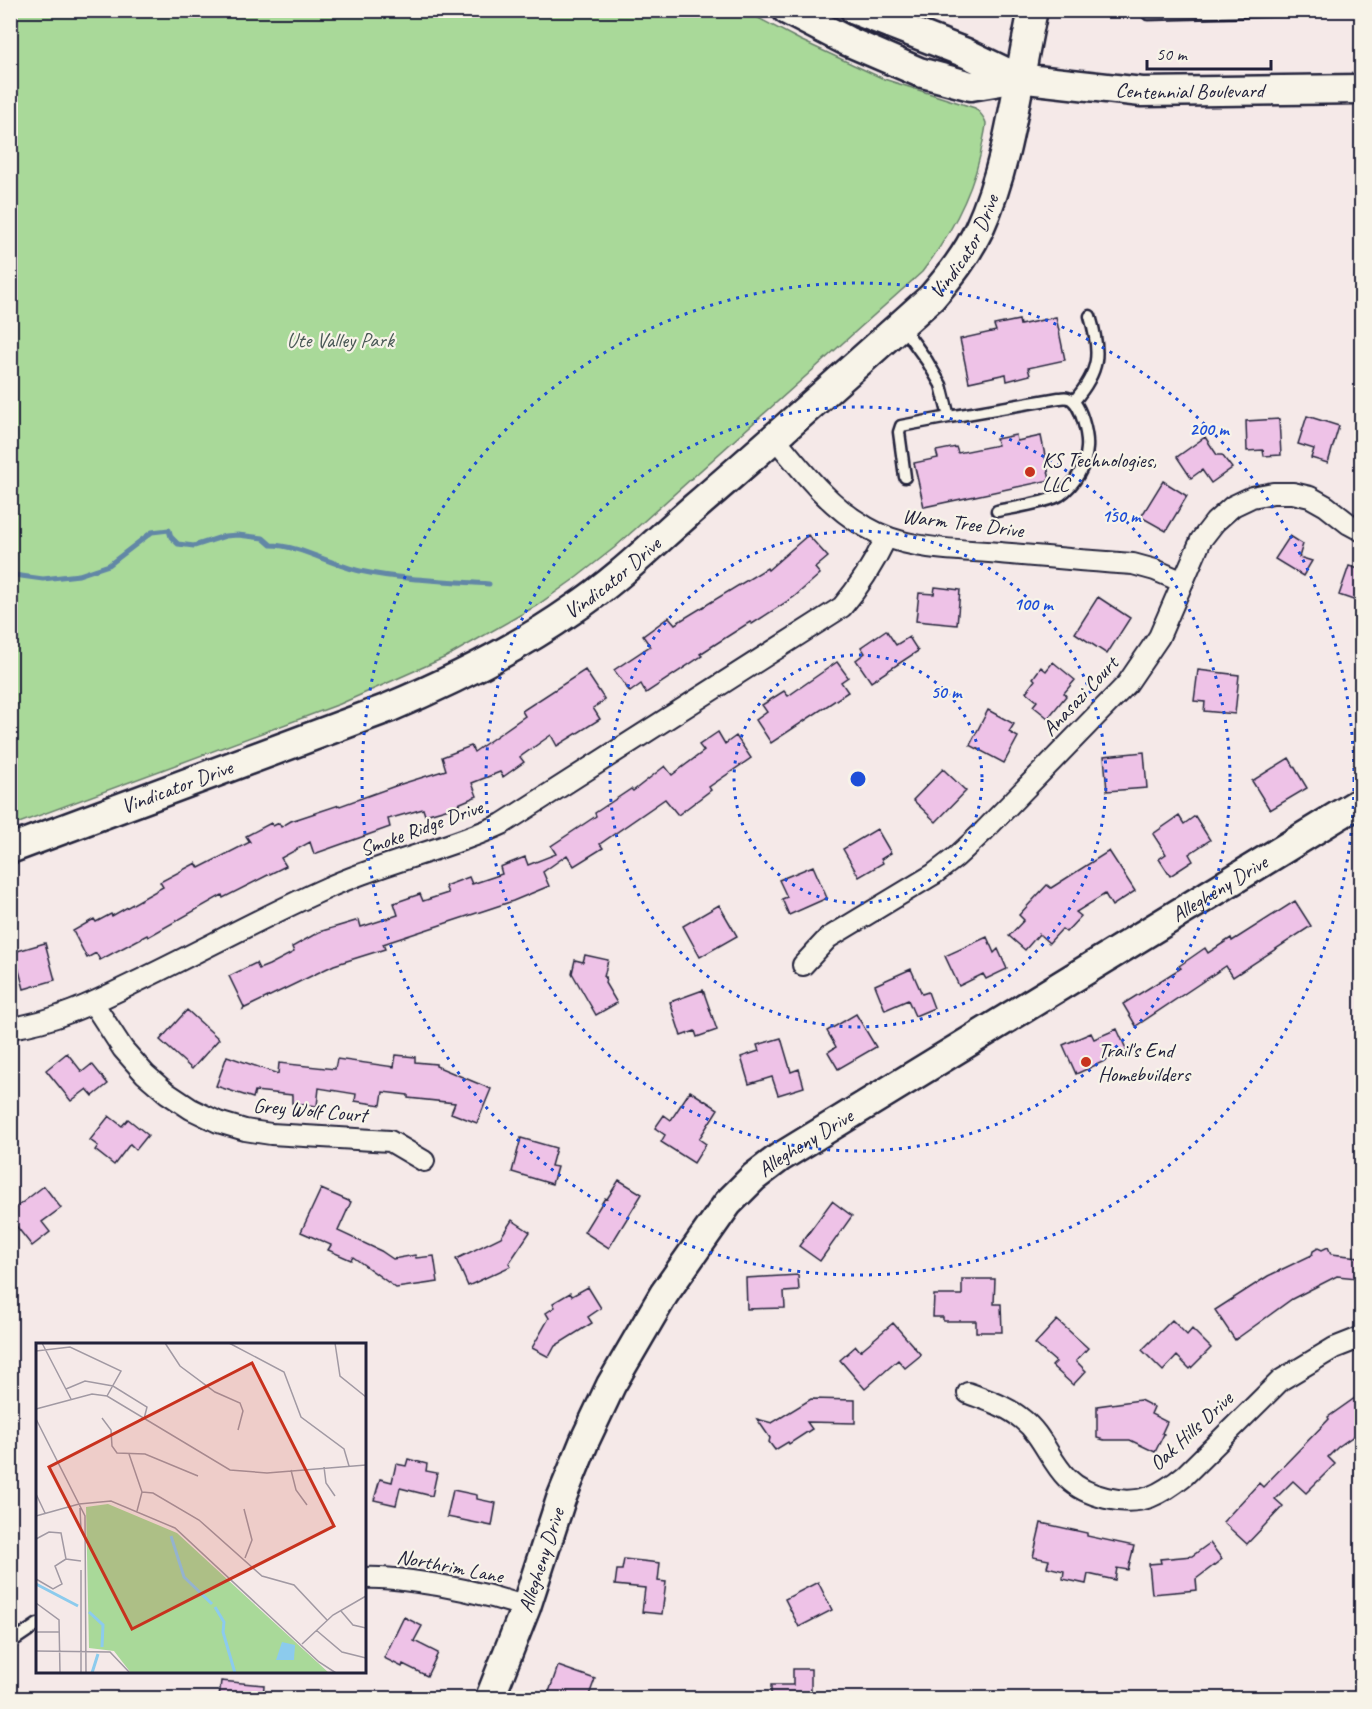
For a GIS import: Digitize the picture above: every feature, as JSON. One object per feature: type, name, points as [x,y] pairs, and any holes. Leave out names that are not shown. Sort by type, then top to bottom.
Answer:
[{"type":"main road","name":"Centennial Boulevard","points":[[786,10],[848,41],[919,72],[971,86],[1018,78],[1142,92],[1362,88]]},
{"type":"main road","name":"Centennial Boulevard","points":[[855,10],[966,53],[1018,78]]},
{"type":"main road","name":"Vindicator Drive","points":[[10,849],[388,708],[443,685],[531,637],[574,609],[623,570],[901,325],[932,297],[950,276],[978,231],[992,198],[1008,139],[1032,10]]},
{"type":"main road","name":"Allegheny Drive","points":[[490,1698],[526,1607],[561,1499],[611,1385],[664,1294],[728,1203],[754,1177],[779,1158],[1362,801]]},
{"type":"street","name":"Warm Tree Drive","points":[[774,438],[838,508],[886,538],[943,548],[1133,564],[1155,570],[1183,582]]},
{"type":"street","name":"Anasazi Court","points":[[803,965],[828,938],[956,857],[1127,684],[1158,637],[1201,540],[1215,522],[1233,506],[1252,497],[1273,493],[1293,493],[1310,497],[1362,531]]},
{"type":"street","name":"Smoke Ridge Drive","points":[[10,1028],[49,1020],[93,1003],[192,956],[329,886],[476,836],[502,824],[842,608],[858,589],[886,538]]},
{"type":"street","name":"Grey Wolf Court","points":[[93,1003],[123,1049],[145,1074],[166,1093],[218,1122],[245,1130],[271,1134],[390,1141],[424,1161]]},
{"type":"street","name":"Oak Hills Drive","points":[[968,1393],[998,1404],[1023,1419],[1068,1479],[1085,1490],[1105,1497],[1125,1500],[1148,1497],[1169,1488],[1185,1475],[1281,1380],[1334,1348],[1362,1337]]},
{"type":"street","name":"Northrim Lane","points":[[366,1578],[440,1585],[482,1593],[526,1607]]},
{"type":"lane","points":[[1145,10],[1148,14],[1289,10]]},
{"type":"lane","points":[[1074,401],[1089,380],[1098,353],[1090,316]]},
{"type":"lane","points":[[901,325],[927,361],[941,386],[949,417]]},
{"type":"lane","points":[[905,477],[899,432],[901,426],[1059,398],[1074,401],[1083,420],[1088,447],[1073,484],[1059,496],[997,511]]},
{"type":"lane","points":[[10,1643],[36,1625]]},
{"type":"green space","name":"Ute Valley Park","points":[[11,10],[745,11],[800,40],[884,79],[975,108],[984,118],[986,127],[974,177],[961,210],[943,242],[922,272],[614,548],[577,577],[536,606],[446,657],[340,704],[11,826]]},
{"type":"building","points":[[1056,317],[1065,360],[1028,368],[1030,375],[1007,381],[1006,374],[969,382],[960,339],[996,331],[994,325],[1019,320],[1020,325]]},
{"type":"building","points":[[1307,416],[1339,426],[1328,463],[1311,458],[1314,449],[1298,444]]},
{"type":"building","points":[[1279,419],[1281,455],[1264,456],[1263,450],[1247,451],[1246,421]]},
{"type":"building","points":[[1016,435],[1017,441],[1041,436],[1050,480],[924,507],[914,463],[938,458],[936,451],[956,447],[958,453],[998,445],[996,439]]},
{"type":"building","points":[[1205,437],[1217,455],[1222,455],[1232,468],[1211,483],[1202,470],[1191,478],[1177,457]]},
{"type":"building","points":[[1163,481],[1187,496],[1166,531],[1141,517]]},
{"type":"building","points":[[808,535],[828,557],[815,568],[820,574],[794,597],[700,654],[702,656],[646,693],[641,684],[630,692],[614,670],[650,646],[643,636],[669,617],[675,624],[767,568],[768,570]]},
{"type":"building","points":[[1290,536],[1303,544],[1299,557],[1312,561],[1303,576],[1275,559]]},
{"type":"building","points":[[1349,566],[1362,570],[1362,603],[1339,595]]},
{"type":"building","points":[[935,587],[960,590],[957,625],[916,621],[919,593],[934,594]]},
{"type":"building","points":[[1098,597],[1130,618],[1107,654],[1075,633]]},
{"type":"building","points":[[886,630],[896,645],[909,637],[918,651],[871,682],[856,660],[865,653],[861,647]]},
{"type":"building","points":[[837,662],[848,677],[841,682],[848,692],[771,743],[756,720],[767,712],[762,705],[784,691],[788,696]]},
{"type":"building","points":[[1053,662],[1075,680],[1064,693],[1066,696],[1048,718],[1033,706],[1037,701],[1026,692],[1041,667],[1046,671]]},
{"type":"building","points":[[585,670],[605,700],[593,708],[600,719],[557,746],[551,735],[520,757],[524,762],[503,777],[500,772],[472,783],[477,796],[425,815],[423,809],[388,819],[390,827],[314,854],[310,842],[281,858],[286,866],[223,898],[222,895],[148,937],[147,935],[100,960],[96,953],[87,958],[73,931],[94,919],[96,922],[111,914],[112,916],[163,887],[160,882],[196,863],[199,868],[250,842],[246,836],[271,823],[273,826],[279,823],[281,827],[291,821],[446,770],[442,757],[471,746],[474,752],[525,716],[522,711]]},
{"type":"building","points":[[1198,670],[1239,675],[1235,714],[1204,711],[1205,702],[1194,701]]},
{"type":"building","points":[[988,710],[1014,724],[1009,732],[1018,737],[1004,763],[970,745]]},
{"type":"building","points":[[718,732],[725,744],[736,736],[751,758],[709,787],[711,790],[678,815],[665,799],[600,844],[603,848],[574,866],[567,855],[543,872],[549,886],[513,901],[383,944],[385,949],[334,965],[243,1009],[229,976],[256,963],[259,969],[269,965],[294,952],[292,947],[319,932],[359,920],[361,927],[398,915],[394,903],[420,894],[423,901],[448,893],[445,886],[469,877],[472,884],[502,874],[500,867],[525,857],[528,865],[556,854],[551,846],[596,816],[595,813],[631,789],[633,791],[665,766],[672,775],[704,751],[699,745]]},
{"type":"building","points":[[1144,752],[1147,788],[1107,791],[1104,756]]},
{"type":"building","points":[[1289,758],[1307,788],[1270,810],[1252,781]]},
{"type":"building","points":[[943,769],[966,791],[936,822],[913,800]]},
{"type":"building","points":[[1179,816],[1184,824],[1195,816],[1210,840],[1189,854],[1193,861],[1170,876],[1159,859],[1166,854],[1153,834]]},
{"type":"building","points":[[877,829],[891,853],[881,859],[883,863],[859,877],[843,849]]},
{"type":"building","points":[[1109,851],[1135,891],[1112,906],[1105,894],[1076,912],[1081,916],[1066,932],[1062,929],[1049,943],[1039,934],[1025,950],[1009,936],[1024,920],[1019,915],[1047,885],[1051,888]]},
{"type":"building","points":[[813,866],[827,898],[789,915],[782,899],[787,897],[779,880]]},
{"type":"building","points":[[1295,901],[1311,926],[1233,977],[1226,966],[1136,1026],[1123,1004],[1181,968],[1179,966],[1205,948],[1208,953],[1231,938],[1232,941]]},
{"type":"building","points":[[719,905],[737,936],[700,957],[683,926]]},
{"type":"building","points":[[987,937],[994,953],[998,949],[1007,969],[986,979],[983,974],[959,986],[945,956]]},
{"type":"building","points":[[45,943],[55,980],[24,989],[14,952]]},
{"type":"building","points":[[585,955],[608,960],[605,983],[617,1003],[596,1015],[572,973],[575,960],[583,962]]},
{"type":"building","points":[[911,969],[922,994],[928,992],[934,1008],[915,1016],[908,1000],[885,1010],[875,985]]},
{"type":"building","points":[[703,990],[717,1030],[697,1037],[695,1031],[681,1036],[670,1002]]},
{"type":"building","points":[[187,1010],[219,1039],[192,1069],[160,1040]]},
{"type":"building","points":[[856,1014],[876,1047],[838,1069],[828,1052],[836,1047],[827,1031]]},
{"type":"building","name":"Trail's End Homebuilders","points":[[1117,1029],[1127,1051],[1076,1074],[1063,1045],[1091,1033],[1094,1039]]},
{"type":"building","points":[[781,1038],[791,1072],[799,1069],[804,1087],[778,1095],[772,1077],[749,1084],[741,1057],[759,1051],[757,1045]]},
{"type":"building","points":[[67,1053],[82,1072],[92,1064],[108,1084],[93,1096],[87,1089],[71,1101],[46,1070]]},
{"type":"building","points":[[396,1055],[415,1057],[415,1062],[436,1064],[436,1066],[491,1089],[477,1123],[451,1113],[455,1103],[408,1098],[408,1095],[383,1092],[381,1105],[355,1101],[356,1094],[319,1088],[317,1106],[292,1103],[292,1095],[255,1091],[253,1098],[216,1086],[227,1056],[278,1074],[279,1063],[335,1069],[337,1059],[394,1067]]},
{"type":"building","points":[[690,1091],[718,1109],[699,1139],[706,1144],[694,1163],[661,1142],[665,1135],[655,1128],[664,1115],[671,1120]]},
{"type":"building","points":[[109,1116],[122,1126],[128,1119],[148,1135],[136,1150],[130,1144],[114,1165],[95,1150],[98,1146],[90,1140]]},
{"type":"building","points":[[521,1138],[556,1148],[551,1166],[557,1167],[552,1184],[512,1172]]},
{"type":"building","points":[[619,1180],[642,1194],[609,1248],[584,1232]]},
{"type":"building","points":[[44,1186],[61,1208],[42,1222],[50,1232],[32,1246],[10,1218],[10,1212]]},
{"type":"building","points":[[321,1189],[351,1202],[338,1231],[393,1259],[415,1255],[416,1258],[434,1256],[438,1282],[396,1288],[353,1257],[351,1260],[328,1250],[331,1245],[301,1232]]},
{"type":"building","points":[[832,1201],[852,1216],[820,1261],[799,1246]]},
{"type":"building","points":[[512,1220],[530,1232],[509,1263],[511,1266],[468,1286],[456,1259],[501,1237]]},
{"type":"building","points":[[1328,1247],[1331,1254],[1359,1257],[1357,1278],[1337,1276],[1292,1299],[1235,1340],[1215,1310],[1268,1276],[1312,1255],[1313,1251],[1318,1248],[1322,1250]]},
{"type":"building","points":[[798,1275],[799,1291],[784,1292],[785,1308],[747,1309],[746,1278]]},
{"type":"building","points":[[962,1279],[995,1279],[994,1304],[1001,1304],[1002,1332],[976,1332],[976,1321],[943,1321],[943,1317],[933,1317],[934,1295],[962,1295]]},
{"type":"building","points":[[588,1287],[601,1308],[588,1317],[592,1323],[555,1346],[549,1357],[532,1348],[549,1318],[546,1313],[555,1307],[553,1303],[570,1293],[572,1296]]},
{"type":"building","points":[[1057,1320],[1088,1348],[1076,1361],[1086,1371],[1073,1385],[1052,1366],[1056,1362],[1035,1344]]},
{"type":"building","points":[[1172,1320],[1187,1335],[1192,1329],[1211,1348],[1190,1369],[1177,1356],[1163,1371],[1142,1350]]},
{"type":"building","points":[[893,1323],[921,1355],[905,1368],[898,1360],[865,1389],[840,1360],[856,1346],[860,1351]]},
{"type":"building","points":[[1362,1393],[1362,1430],[1328,1457],[1335,1464],[1306,1493],[1293,1481],[1275,1499],[1283,1506],[1247,1544],[1223,1522],[1259,1483],[1263,1487],[1329,1419],[1328,1417]]},
{"type":"building","points":[[811,1399],[855,1400],[855,1423],[807,1422],[812,1429],[775,1450],[757,1419],[772,1423]]},
{"type":"building","points":[[1140,1400],[1154,1407],[1151,1414],[1167,1422],[1155,1452],[1130,1440],[1097,1438],[1097,1406]]},
{"type":"building","points":[[408,1459],[427,1464],[426,1471],[437,1473],[432,1496],[400,1488],[396,1505],[374,1500],[380,1479],[392,1482],[396,1464],[406,1466]]},
{"type":"building","points":[[453,1490],[477,1495],[477,1499],[496,1503],[492,1526],[447,1517]]},
{"type":"building","points":[[1041,1523],[1134,1546],[1128,1570],[1117,1568],[1115,1580],[1088,1574],[1086,1584],[1063,1579],[1064,1571],[1047,1567],[1049,1560],[1033,1557]]},
{"type":"building","points":[[1210,1543],[1222,1559],[1196,1579],[1197,1590],[1152,1594],[1149,1564],[1161,1563],[1160,1559],[1192,1556]]},
{"type":"building","points":[[624,1559],[660,1563],[658,1581],[666,1582],[662,1614],[642,1612],[645,1588],[615,1585],[617,1570],[622,1570]]},
{"type":"building","points":[[818,1582],[832,1610],[799,1627],[785,1599]]},
{"type":"building","points":[[404,1617],[422,1626],[414,1641],[438,1653],[427,1676],[403,1664],[402,1667],[384,1658]]},
{"type":"building","points":[[558,1666],[595,1679],[588,1698],[547,1698]]},
{"type":"building","points":[[793,1669],[811,1669],[811,1698],[771,1698],[771,1685],[793,1685]]},
{"type":"building","points":[[221,1681],[264,1685],[263,1698],[219,1698]]},
{"type":"waterway","points":[[10,579],[14,575],[43,579],[79,575],[109,565],[152,532],[169,530],[171,537],[178,544],[194,546],[225,536],[238,535],[263,538],[271,545],[292,548],[360,571],[408,578],[489,584]]},
{"type":"place","name":"KS Technologies, LLC","points":[[1030,472]]},
{"type":"place","name":"Trail's End Homebuilders","points":[[1086,1062]]}]
